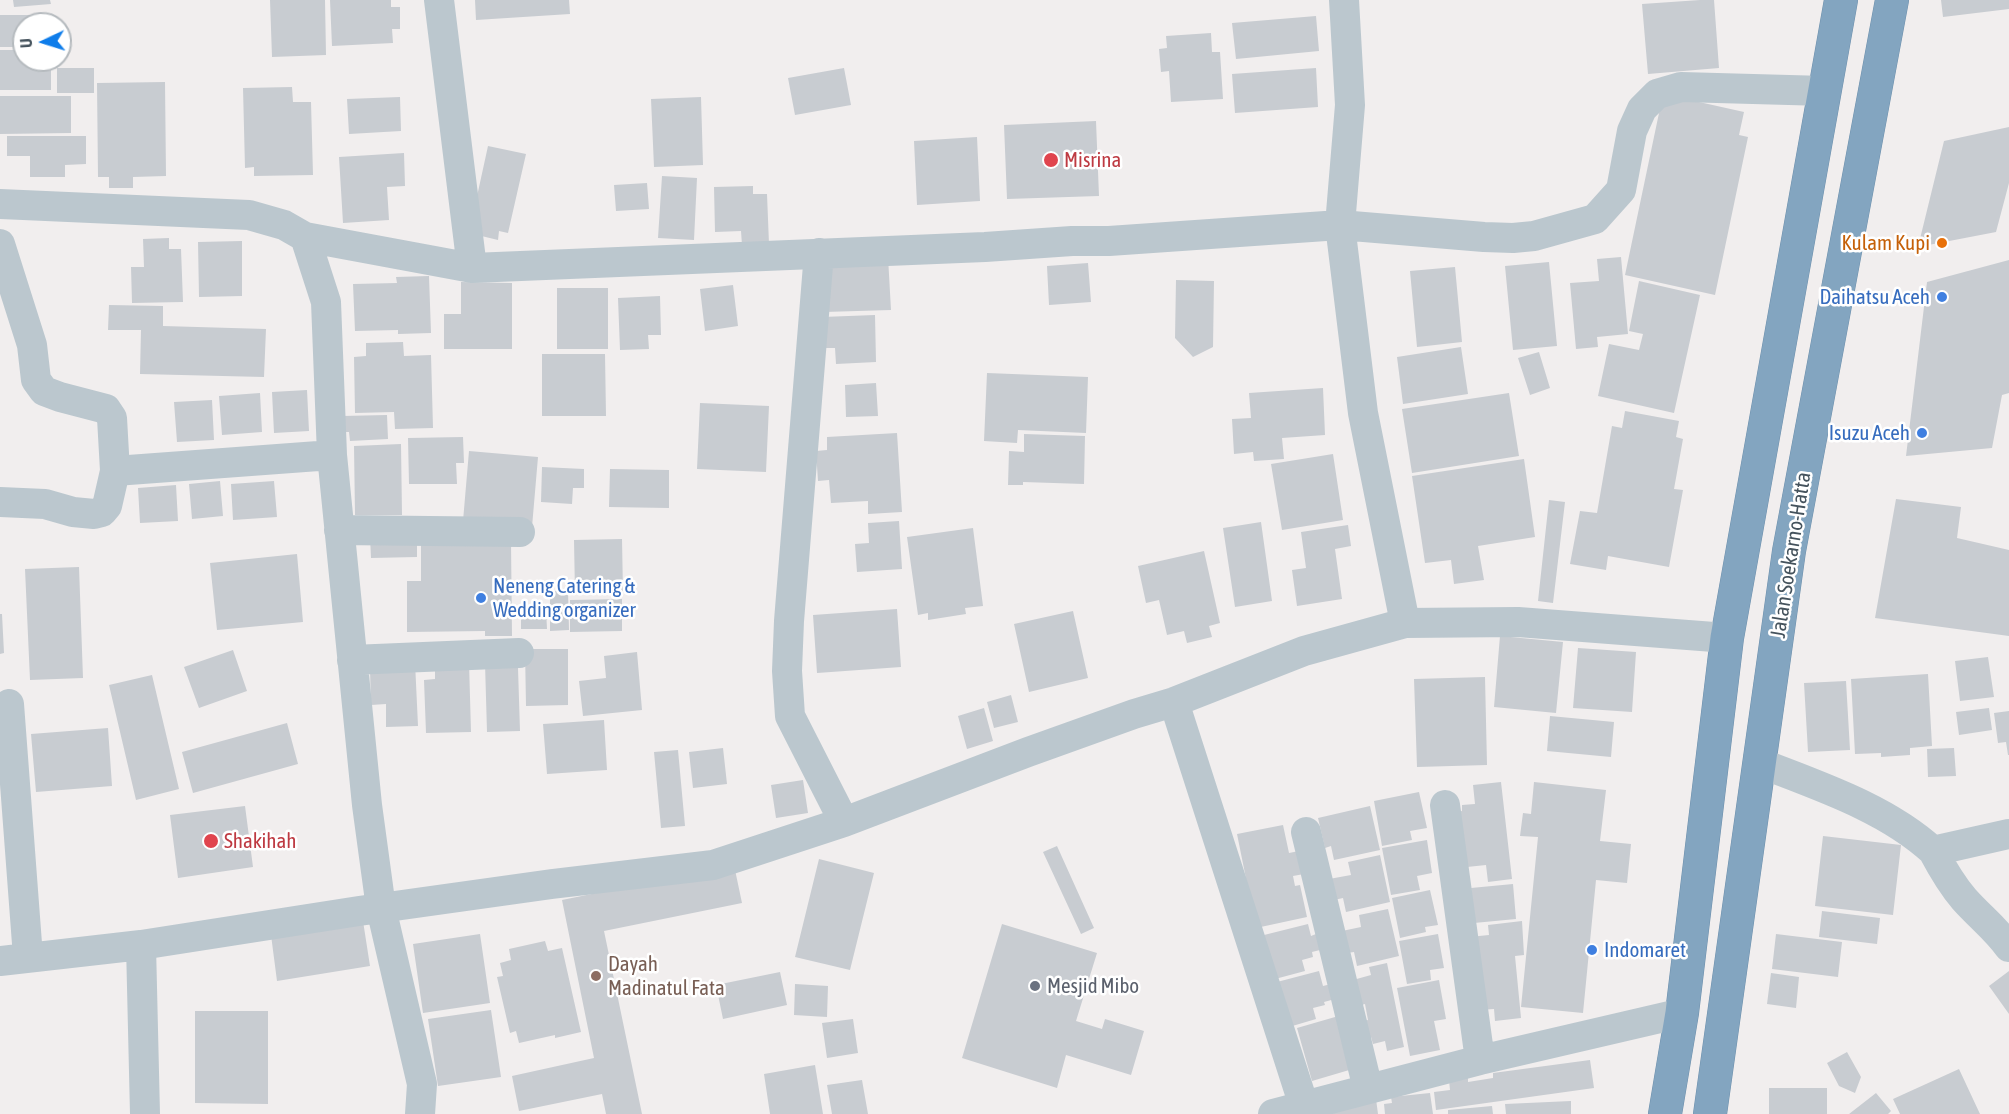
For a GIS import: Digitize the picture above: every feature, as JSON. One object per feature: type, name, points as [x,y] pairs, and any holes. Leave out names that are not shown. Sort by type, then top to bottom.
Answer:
[{"type":"highway","points":[[1665,1114],[1682,1013],[1727,638],[1841,0]]},
{"type":"highway","name":"Jalan Soekarno-Hatta","points":[[1710,1114],[1789,551],[1892,0]]},
{"type":"highway","points":[[1806,194],[1854,205]]},
{"type":"street","points":[[439,0],[472,268]]},
{"type":"street","points":[[1344,0],[1350,105],[1340,225],[1363,413],[1405,623]]},
{"type":"street","points":[[0,204],[249,215],[284,225],[305,237],[472,268],[1109,241],[1340,225],[1513,238],[1534,236],[1595,219],[1621,190],[1632,131],[1642,110],[1658,94],[1681,87],[1825,91]]},
{"type":"street","points":[[305,237],[326,302],[332,455],[367,805],[381,908],[422,1084],[420,1114]]},
{"type":"street","points":[[0,244],[32,345],[36,380],[44,391],[106,409],[112,418],[115,471],[107,506],[102,512],[94,514],[73,512],[45,504],[0,502]]},
{"type":"street","points":[[819,253],[794,552],[787,671],[790,716],[844,822]]},
{"type":"street","points":[[115,471],[332,455]]},
{"type":"street","points":[[339,530],[519,532]]},
{"type":"street","points":[[9,704],[14,959],[141,945],[552,884],[713,865],[844,822],[1039,748],[1174,702],[1304,651],[1405,623],[1518,622],[1727,638]]},
{"type":"street","points":[[352,660],[519,653]]},
{"type":"street","points":[[1174,702],[1304,1106]]},
{"type":"street","points":[[1760,763],[1839,794],[1914,834],[1933,851],[1964,899],[1995,928],[2009,947]]},
{"type":"street","points":[[1445,805],[1480,1060]]},
{"type":"street","points":[[1306,832],[1368,1089]]},
{"type":"street","points":[[1933,851],[2009,834]]},
{"type":"street","points":[[141,945],[145,1114]]},
{"type":"street","points":[[1273,1114],[1480,1060],[1682,1013]]},
{"type":"building","points":[[13,0],[50,0],[51,4],[14,7]]},
{"type":"building","points":[[270,0],[325,0],[326,55],[272,57]]},
{"type":"building","points":[[330,0],[391,0],[391,7],[400,7],[400,29],[392,29],[393,43],[332,46]]},
{"type":"building","points":[[475,0],[569,0],[570,14],[476,20]]},
{"type":"building","points":[[1714,0],[1719,68],[1648,74],[1642,4]]},
{"type":"building","points":[[1941,0],[2009,0],[2009,9],[1943,17]]},
{"type":"building","points":[[0,15],[12,15],[12,47],[0,47]]},
{"type":"building","points":[[1316,16],[1319,51],[1236,59],[1232,23]]},
{"type":"building","points":[[1211,33],[1212,52],[1220,52],[1223,99],[1171,102],[1169,71],[1161,72],[1159,49],[1167,48],[1166,36]]},
{"type":"building","points":[[0,50],[12,50],[12,72],[51,72],[51,90],[0,90]]},
{"type":"building","points":[[72,68],[94,68],[94,93],[57,93],[57,72],[72,72]]},
{"type":"building","points":[[844,68],[851,105],[795,115],[788,78]]},
{"type":"building","points":[[1316,68],[1318,107],[1235,113],[1232,74]]},
{"type":"building","points":[[165,82],[166,176],[133,177],[133,188],[109,188],[109,177],[98,177],[97,83]]},
{"type":"building","points":[[292,87],[293,102],[311,102],[313,175],[254,176],[254,167],[245,168],[243,88]]},
{"type":"building","points":[[1663,94],[1744,112],[1739,135],[1748,137],[1715,295],[1625,275]]},
{"type":"building","points":[[0,96],[71,96],[71,133],[0,134]]},
{"type":"building","points":[[400,97],[401,131],[349,134],[347,99]]},
{"type":"building","points":[[701,97],[703,165],[654,167],[651,99]]},
{"type":"building","name":"Misrina","points":[[1096,121],[1099,196],[1007,199],[1004,125]]},
{"type":"building","points":[[2009,127],[2009,183],[1996,232],[1918,247],[1944,141]]},
{"type":"building","points":[[7,136],[86,136],[86,164],[65,165],[65,177],[30,177],[30,156],[7,156]]},
{"type":"building","points":[[977,137],[980,201],[917,205],[914,141]]},
{"type":"building","points":[[488,146],[526,154],[508,233],[499,231],[498,240],[469,233]]},
{"type":"building","points":[[404,153],[405,186],[387,187],[389,220],[343,223],[339,157]]},
{"type":"building","points":[[662,176],[697,178],[694,240],[658,238]]},
{"type":"building","points":[[647,183],[649,209],[616,211],[614,185]]},
{"type":"building","points":[[753,186],[753,194],[767,194],[769,244],[742,245],[741,231],[715,232],[714,187]]},
{"type":"building","points":[[169,238],[169,249],[181,249],[183,302],[132,303],[131,267],[144,267],[143,239]]},
{"type":"building","points":[[242,241],[242,296],[199,297],[198,242]]},
{"type":"building","points":[[888,257],[891,310],[824,312],[822,260]]},
{"type":"building","points":[[1621,257],[1628,334],[1597,337],[1598,347],[1576,349],[1570,283],[1599,281],[1597,259]]},
{"type":"building","points":[[2009,260],[2009,393],[2002,395],[1992,448],[1906,456],[1927,282]]},
{"type":"building","points":[[1549,262],[1557,346],[1513,350],[1505,266]]},
{"type":"building","points":[[1088,263],[1091,302],[1049,305],[1047,266]]},
{"type":"building","points":[[1455,267],[1462,342],[1417,347],[1410,271]]},
{"type":"building","points":[[429,276],[431,333],[398,334],[398,330],[355,331],[353,284],[397,283],[396,277]]},
{"type":"building","points":[[1176,280],[1214,281],[1213,347],[1193,357],[1175,338]]},
{"type":"building","points":[[1639,281],[1700,295],[1674,413],[1598,396],[1609,344],[1639,350],[1643,334],[1629,331]]},
{"type":"building","points":[[461,282],[512,283],[512,349],[444,349],[444,314],[461,314]]},
{"type":"building","points":[[733,285],[738,326],[705,331],[700,289]]},
{"type":"building","points":[[557,288],[608,288],[608,349],[557,349]]},
{"type":"building","points":[[660,296],[661,335],[648,335],[649,349],[620,350],[618,298]]},
{"type":"building","points":[[109,305],[163,306],[163,326],[266,329],[264,377],[140,374],[141,330],[108,330]]},
{"type":"building","points":[[875,315],[876,362],[836,364],[835,348],[823,348],[822,317]]},
{"type":"building","points":[[403,342],[404,356],[431,355],[433,428],[395,429],[394,412],[355,413],[354,357],[366,356],[366,343]]},
{"type":"building","points":[[1461,347],[1468,394],[1403,404],[1397,357]]},
{"type":"building","points":[[1539,352],[1550,388],[1530,395],[1518,358]]},
{"type":"building","points":[[542,354],[605,354],[606,416],[542,416]]},
{"type":"building","points":[[987,373],[1088,377],[1086,433],[1018,430],[1017,443],[984,441]]},
{"type":"building","points":[[876,383],[878,416],[846,417],[845,385]]},
{"type":"building","points":[[1323,388],[1325,435],[1282,438],[1284,459],[1254,461],[1253,452],[1234,454],[1232,419],[1251,418],[1249,393]]},
{"type":"building","points":[[307,390],[309,431],[274,433],[272,392]]},
{"type":"building","points":[[260,393],[262,432],[222,435],[219,396]]},
{"type":"building","points":[[1509,393],[1519,456],[1412,473],[1402,409]]},
{"type":"building","points":[[212,400],[214,440],[177,442],[174,402]]},
{"type":"building","points":[[700,403],[769,406],[766,472],[697,469]]},
{"type":"building","points":[[1625,411],[1679,421],[1676,437],[1683,439],[1674,489],[1683,490],[1669,567],[1608,556],[1606,570],[1570,564],[1580,511],[1597,513],[1612,426],[1622,428]]},
{"type":"building","points":[[387,415],[388,439],[350,441],[349,432],[343,432],[342,416]]},
{"type":"building","points":[[897,433],[902,512],[868,514],[868,501],[831,503],[829,480],[818,481],[816,451],[827,450],[827,437]]},
{"type":"building","points":[[1024,434],[1085,436],[1084,484],[1023,482],[1023,485],[1008,485],[1009,451],[1024,452]]},
{"type":"building","points":[[463,437],[464,463],[456,463],[457,484],[409,484],[408,438]]},
{"type":"building","points":[[401,444],[402,515],[355,515],[354,446]]},
{"type":"building","points":[[469,451],[538,457],[532,527],[463,521]]},
{"type":"building","points":[[1333,454],[1343,520],[1282,530],[1271,464]]},
{"type":"building","points":[[1524,459],[1535,537],[1478,546],[1484,580],[1454,584],[1451,560],[1425,563],[1412,476]]},
{"type":"building","points":[[542,467],[584,469],[584,488],[573,488],[572,504],[541,502]]},
{"type":"building","points":[[610,469],[669,470],[669,508],[609,507]]},
{"type":"building","points":[[220,481],[223,516],[192,519],[189,484]]},
{"type":"building","points":[[274,481],[277,517],[233,520],[231,484]]},
{"type":"building","points":[[176,485],[178,521],[140,523],[138,488]]},
{"type":"building","points":[[1896,499],[1961,507],[1957,538],[2009,550],[2009,636],[1875,618]]},
{"type":"building","points":[[1549,500],[1565,502],[1553,603],[1538,601]]},
{"type":"building","points":[[899,521],[902,569],[857,572],[855,544],[869,543],[868,523]]},
{"type":"building","points":[[1261,522],[1272,601],[1235,607],[1223,528]]},
{"type":"building","points":[[1348,525],[1351,546],[1335,549],[1342,599],[1297,606],[1292,570],[1306,568],[1301,532]]},
{"type":"building","points":[[973,528],[983,606],[965,608],[966,614],[928,620],[928,613],[918,615],[907,537]]},
{"type":"building","points":[[370,536],[417,536],[417,557],[371,558]]},
{"type":"building","points":[[622,539],[623,593],[575,594],[574,540]]},
{"type":"building","points":[[511,542],[512,636],[485,636],[485,631],[407,632],[407,581],[421,581],[421,543]]},
{"type":"building","points":[[1204,551],[1220,623],[1209,626],[1212,637],[1187,643],[1184,631],[1167,635],[1159,600],[1146,603],[1138,566]]},
{"type":"building","points":[[297,554],[303,622],[217,630],[210,563]]},
{"type":"building","points":[[79,567],[83,678],[30,680],[25,569]]},
{"type":"building","points":[[550,591],[568,591],[569,630],[550,631]]},
{"type":"building","points":[[622,599],[622,631],[570,632],[570,600]]},
{"type":"building","points":[[521,609],[546,609],[547,629],[521,629]]},
{"type":"building","points":[[897,609],[901,667],[817,673],[813,615]]},
{"type":"building","points":[[1073,611],[1088,678],[1029,692],[1014,624]]},
{"type":"building","points":[[0,614],[2,614],[4,653],[0,654]]},
{"type":"building","points":[[1500,636],[1563,642],[1556,713],[1494,707]]},
{"type":"building","points":[[1578,648],[1636,652],[1632,712],[1573,708]]},
{"type":"building","points":[[525,649],[568,649],[568,705],[526,706]]},
{"type":"building","points":[[233,650],[247,691],[199,708],[184,667]]},
{"type":"building","points":[[637,652],[642,710],[583,716],[579,681],[606,678],[604,656]]},
{"type":"building","points":[[1988,657],[1994,697],[1960,701],[1955,661]]},
{"type":"building","points":[[415,662],[418,726],[386,727],[386,704],[371,705],[370,669]]},
{"type":"building","points":[[469,662],[471,732],[426,733],[424,680],[435,679],[435,663]]},
{"type":"building","points":[[485,663],[518,668],[520,731],[487,732]]},
{"type":"building","points":[[1928,674],[1932,746],[1910,748],[1910,755],[1881,757],[1881,753],[1855,754],[1851,679]]},
{"type":"building","points":[[152,675],[179,789],[136,800],[109,685]]},
{"type":"building","points":[[1485,677],[1487,765],[1417,767],[1414,679]]},
{"type":"building","points":[[1846,681],[1850,750],[1808,752],[1804,683]]},
{"type":"building","points":[[1011,695],[1018,722],[994,728],[987,702]]},
{"type":"building","points":[[984,708],[993,741],[967,749],[958,716]]},
{"type":"building","points":[[1989,708],[1992,730],[1959,735],[1956,712]]},
{"type":"building","points":[[2009,711],[2008,755],[2006,742],[1998,743],[1994,713]]},
{"type":"building","points":[[1550,716],[1614,722],[1611,757],[1547,751]]},
{"type":"building","points":[[604,720],[607,770],[547,774],[543,724]]},
{"type":"building","points":[[287,723],[298,764],[193,793],[182,752]]},
{"type":"building","points":[[108,728],[112,786],[36,792],[31,734]]},
{"type":"building","points":[[723,748],[727,784],[693,788],[689,752]]},
{"type":"building","points":[[1954,748],[1956,776],[1928,777],[1927,749]]},
{"type":"building","points":[[678,750],[685,826],[661,828],[654,752]]},
{"type":"building","points":[[803,780],[808,813],[776,818],[771,785]]},
{"type":"building","points":[[1501,782],[1512,879],[1488,882],[1486,865],[1467,867],[1454,812],[1462,811],[1462,805],[1475,804],[1473,785]]},
{"type":"building","points":[[1534,782],[1606,790],[1600,841],[1631,844],[1627,883],[1596,880],[1583,1013],[1521,1007],[1538,837],[1520,836],[1523,813],[1531,814]]},
{"type":"building","points":[[1419,792],[1427,828],[1410,831],[1412,840],[1382,846],[1374,801]]},
{"type":"building","name":"Shakihah","points":[[245,806],[253,867],[178,878],[170,815]]},
{"type":"building","points":[[1370,806],[1380,850],[1334,860],[1331,846],[1325,848],[1318,818]]},
{"type":"building","points":[[1283,825],[1289,853],[1299,851],[1304,874],[1293,876],[1295,886],[1300,885],[1307,917],[1256,928],[1237,834]]},
{"type":"building","points":[[1823,836],[1901,845],[1893,915],[1815,906]]},
{"type":"building","points":[[1427,840],[1432,873],[1417,876],[1420,890],[1391,895],[1382,848]]},
{"type":"building","points":[[1057,846],[1094,928],[1081,934],[1043,852]]},
{"type":"building","points":[[1380,855],[1390,902],[1346,912],[1343,898],[1334,900],[1329,879],[1351,875],[1348,862]]},
{"type":"building","points":[[819,859],[874,873],[850,970],[795,957]]},
{"type":"building","name":"Dayah Madinatul Fata","points":[[734,865],[742,903],[604,931],[642,1114],[606,1114],[602,1094],[519,1111],[512,1076],[594,1058],[562,900]]},
{"type":"building","points":[[1513,884],[1516,919],[1474,923],[1471,888]]},
{"type":"building","points":[[1430,890],[1438,925],[1425,927],[1426,932],[1400,938],[1392,898]]},
{"type":"building","points":[[1388,909],[1399,956],[1357,966],[1354,952],[1347,953],[1342,931],[1361,927],[1359,915]]},
{"type":"building","points":[[1822,911],[1880,918],[1877,944],[1819,937]]},
{"type":"building","points":[[363,921],[370,966],[277,981],[271,935]]},
{"type":"building","points":[[1522,921],[1524,955],[1515,956],[1521,1018],[1495,1021],[1494,1009],[1478,1010],[1469,937],[1489,935],[1488,925]]},
{"type":"building","name":"Mesjid Mibo","points":[[1002,924],[1097,953],[1076,1021],[1102,1029],[1105,1019],[1144,1031],[1131,1075],[1066,1055],[1057,1088],[962,1058]]},
{"type":"building","points":[[1308,924],[1311,936],[1316,934],[1320,950],[1312,952],[1313,957],[1302,960],[1305,971],[1275,979],[1264,935]]},
{"type":"building","points":[[480,934],[490,1003],[423,1013],[413,944]]},
{"type":"building","points":[[1438,934],[1444,968],[1430,970],[1431,980],[1407,984],[1399,941]]},
{"type":"building","points":[[1776,934],[1842,942],[1838,977],[1772,969]]},
{"type":"building","points":[[545,941],[548,951],[562,948],[581,1032],[519,1043],[516,1031],[510,1033],[497,977],[503,976],[500,963],[511,960],[509,949]]},
{"type":"building","points":[[1387,963],[1404,1047],[1387,1051],[1385,1041],[1373,1044],[1371,1037],[1367,1038],[1363,1021],[1368,1020],[1365,1004],[1358,1006],[1353,980],[1371,975],[1369,967]]},
{"type":"building","points":[[1319,971],[1323,986],[1331,984],[1335,999],[1313,1008],[1316,1019],[1289,1027],[1277,982]]},
{"type":"building","points":[[2009,971],[2009,1014],[1989,986]]},
{"type":"building","points":[[780,972],[787,1005],[723,1019],[716,985]]},
{"type":"building","points":[[1771,973],[1799,977],[1796,1008],[1767,1004]]},
{"type":"building","points":[[1439,980],[1446,1019],[1434,1021],[1440,1050],[1410,1056],[1397,988]]},
{"type":"building","points":[[795,984],[828,986],[827,1017],[794,1015]]},
{"type":"building","points":[[491,1010],[501,1077],[438,1086],[428,1019]]},
{"type":"building","points":[[195,1011],[268,1011],[268,1104],[195,1103]]},
{"type":"building","points":[[1342,1015],[1356,1068],[1312,1081],[1297,1028]]},
{"type":"building","points":[[853,1019],[858,1053],[827,1058],[822,1023]]},
{"type":"building","points":[[1847,1052],[1861,1077],[1855,1093],[1839,1086],[1827,1063]]},
{"type":"building","points":[[1590,1060],[1594,1088],[1436,1110],[1434,1092],[1450,1090],[1449,1080],[1468,1078],[1468,1082],[1493,1078],[1493,1073]]},
{"type":"building","points":[[815,1065],[823,1114],[770,1114],[764,1074]]},
{"type":"building","points":[[1959,1069],[1980,1114],[1900,1114],[1893,1099]]},
{"type":"building","points":[[862,1080],[868,1114],[832,1114],[827,1085]]},
{"type":"building","points":[[1769,1088],[1827,1088],[1827,1114],[1769,1114]]},
{"type":"building","points":[[1430,1093],[1433,1114],[1385,1114],[1384,1104],[1392,1103],[1391,1097]]},
{"type":"building","points":[[1876,1093],[1891,1111],[1888,1114],[1849,1114]]},
{"type":"building","points":[[1376,1099],[1378,1114],[1325,1114]]},
{"type":"building","points":[[1571,1101],[1571,1114],[1506,1114],[1505,1104]]},
{"type":"building","points":[[1492,1106],[1493,1114],[1448,1114],[1448,1110]]},
{"type":"place","name":"Misrina","points":[[1051,160]]},
{"type":"place","name":"Kulam Kupi","points":[[1942,243]]},
{"type":"place","name":"Daihatsu Aceh","points":[[1942,297]]},
{"type":"place","name":"Isuzu Aceh","points":[[1922,433]]},
{"type":"place","name":"Neneng Catering & Wedding organizer","points":[[481,598]]},
{"type":"place","name":"Shakihah","points":[[211,841]]},
{"type":"place","name":"Indomaret","points":[[1592,950]]},
{"type":"place","name":"Dayah Madinatul Fata","points":[[596,976]]},
{"type":"place","name":"Mesjid Mibo","points":[[1035,986]]}]
